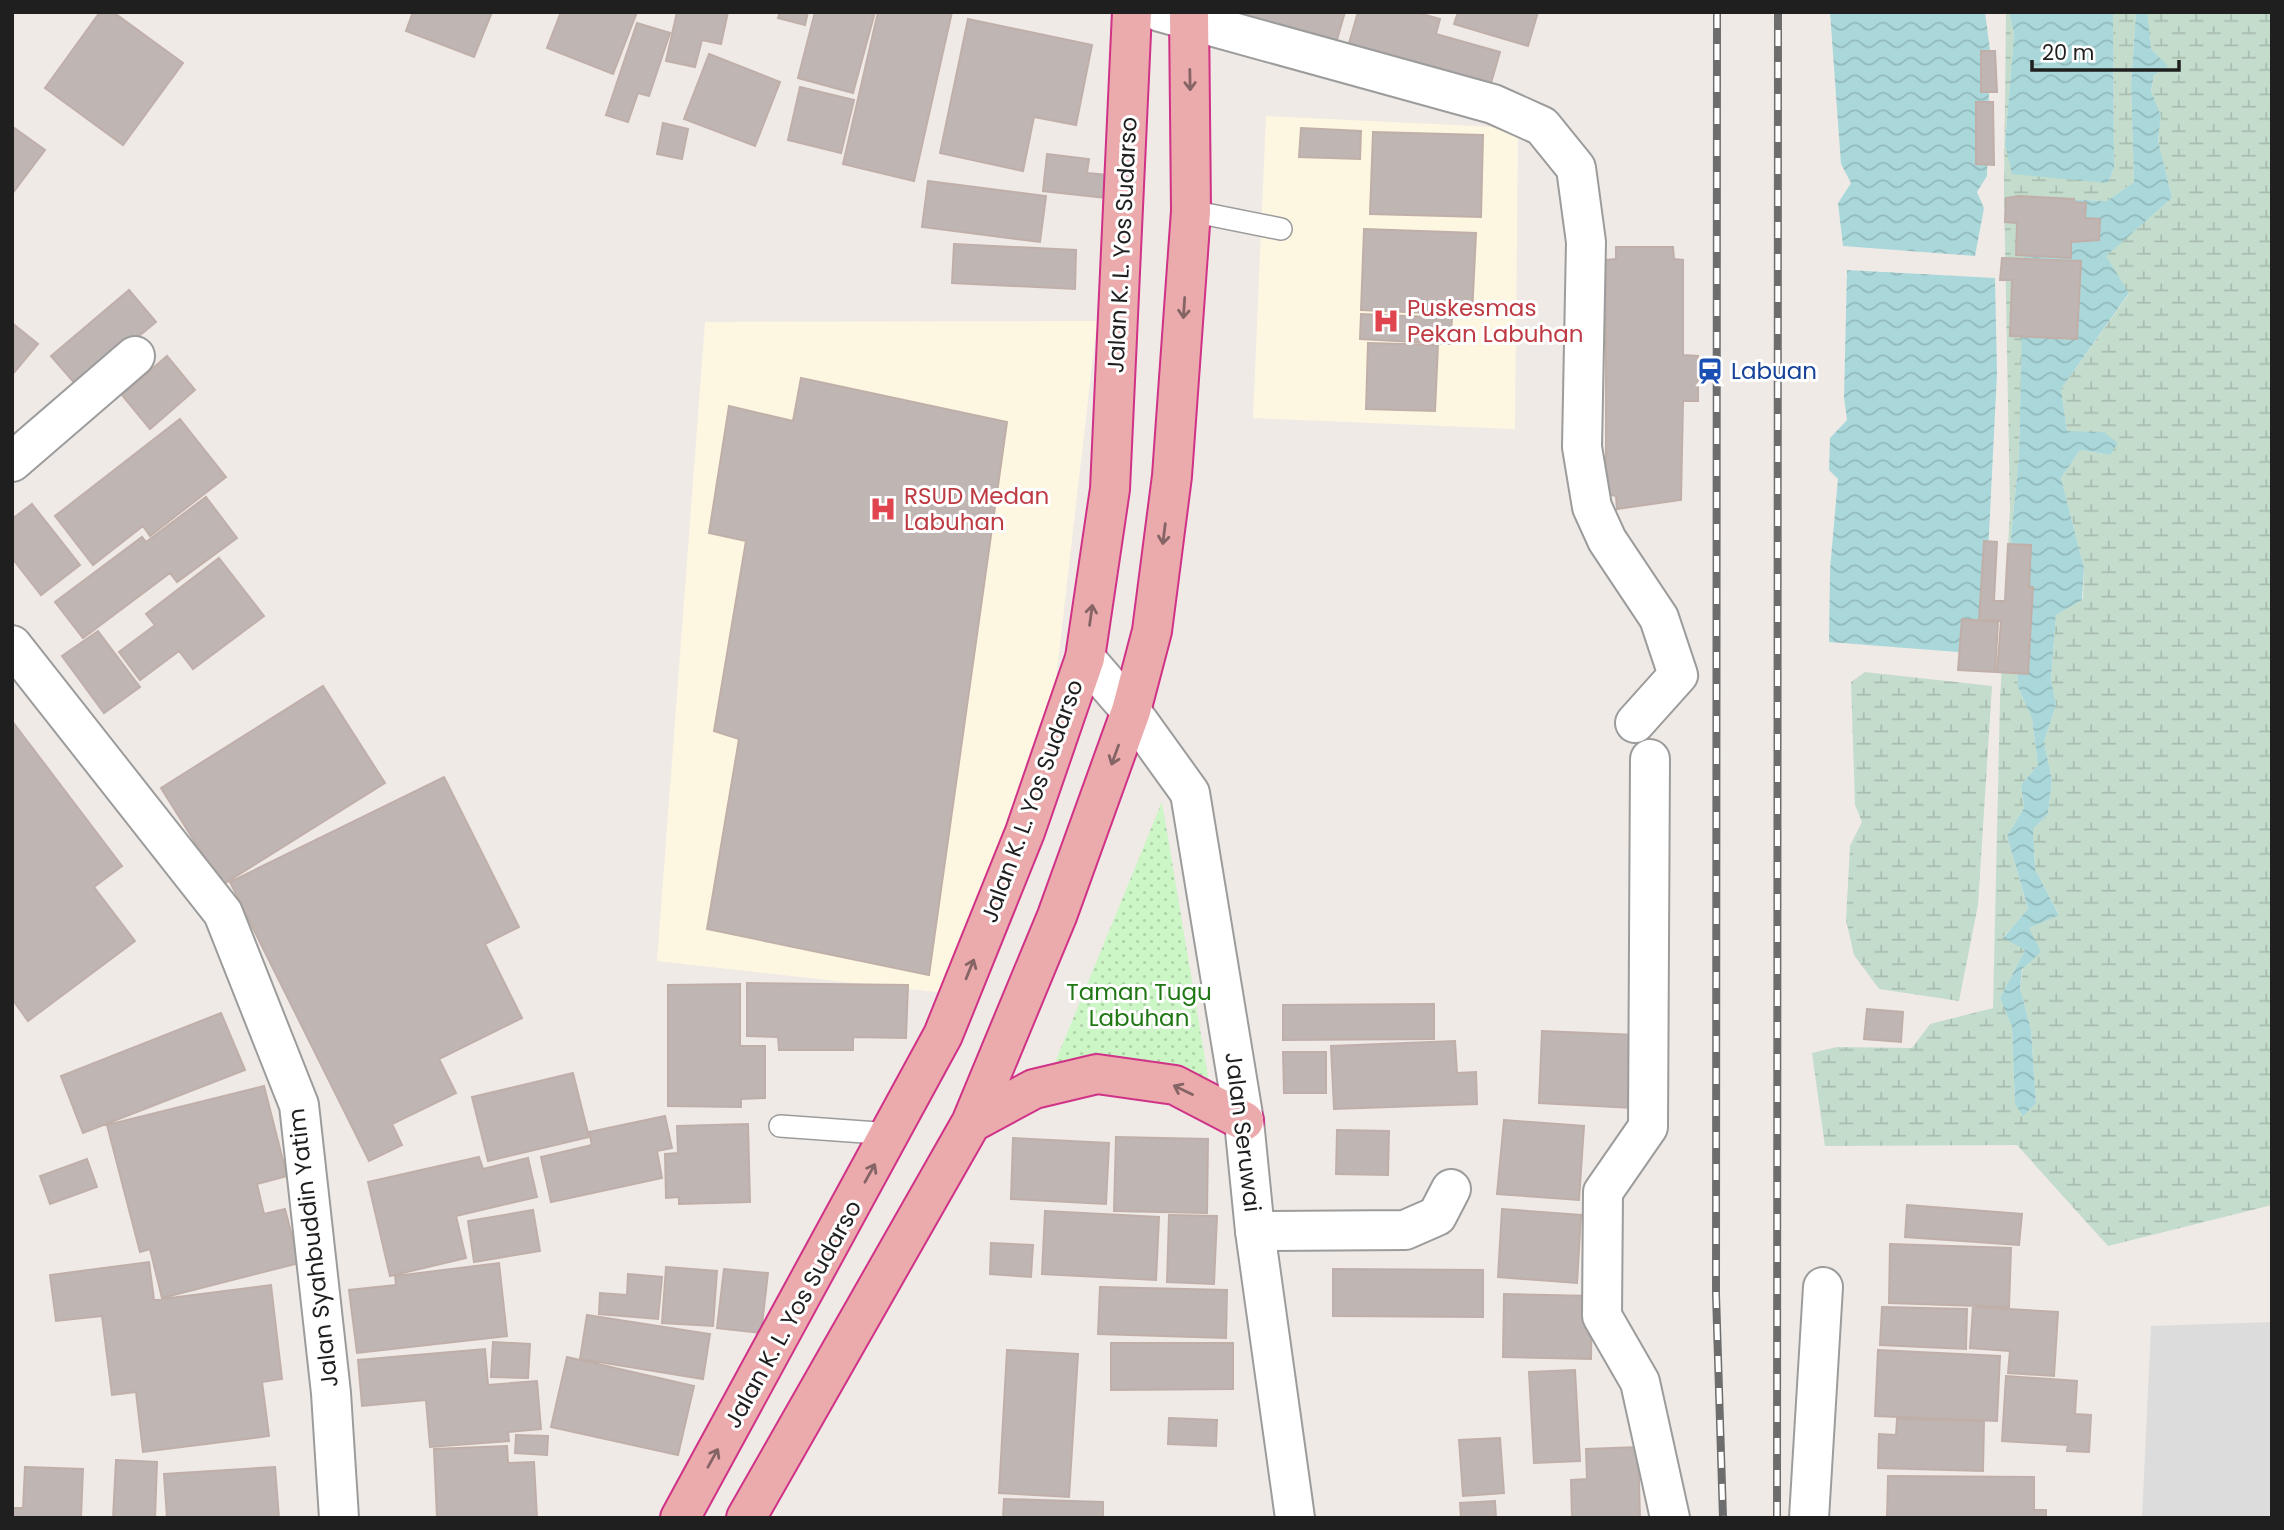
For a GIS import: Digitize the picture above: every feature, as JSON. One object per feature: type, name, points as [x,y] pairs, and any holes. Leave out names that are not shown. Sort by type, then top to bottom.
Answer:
[{"type":"highway","name":"Jalan K. L. Yos Sudarso","points":[[680,1518],[892,1133],[953,1010],[1025,832],[1085,658],[1110,489],[1132,12]]},
{"type":"highway","points":[[746,1518],[971,1123],[1057,916],[1131,711],[1152,631],[1172,477],[1191,211],[1179,15]]},
{"type":"highway","points":[[971,1123],[1034,1089],[1097,1074],[1175,1085],[1244,1121]]},
{"type":"street","points":[[1179,15],[1493,104],[1542,126],[1576,168],[1586,242],[1582,447],[1592,507],[1607,540],[1659,618],[1678,675],[1635,723]]},
{"type":"street","points":[[12,462],[135,355]]},
{"type":"street","name":"Jalan Syahbuddin Yatim","points":[[12,645],[223,913],[299,1105],[331,1392],[339,1518]]},
{"type":"street","name":"Jalan Seruwai","points":[[1085,658],[1131,711],[1190,793],[1244,1121],[1255,1231],[1295,1518]]},
{"type":"street","points":[[1650,759],[1648,1127],[1603,1192],[1602,1316],[1640,1382],[1670,1518]]},
{"type":"street","points":[[1255,1231],[1405,1230],[1437,1216],[1451,1189]]},
{"type":"street","points":[[1809,1518],[1823,1287]]},
{"type":"lane","points":[[1191,211],[1281,229]]},
{"type":"lane","points":[[780,1126],[892,1133]]},
{"type":"shaded area","name":"Puskesmas Pekan Labuhan","points":[[1266,116],[1518,128],[1515,429],[1253,418]]},
{"type":"shaded area","name":"RSUD Medan Labuhan","points":[[1097,321],[1054,697],[1023,796],[945,993],[657,961],[705,322]]},
{"type":"shaded area","points":[[2272,1322],[2272,1518],[2142,1518],[2151,1326]]},
{"type":"green space","points":[[2006,12],[2009,12],[2014,34],[2005,144],[2108,183],[2114,168],[2113,12],[2136,12],[2131,85],[2134,182],[2107,201],[2026,198],[2019,455],[2011,537],[2018,687],[2032,719],[2038,765],[2021,785],[2024,808],[2007,836],[2028,910],[2003,937],[2025,950],[2000,998],[2012,1027],[2015,1104],[2023,1115],[2036,1102],[2031,1030],[2020,988],[2029,928],[2059,914],[2035,869],[2033,829],[2048,814],[2052,780],[2044,742],[2056,705],[2051,679],[2056,615],[2083,599],[2084,568],[2061,478],[2080,450],[2110,455],[2104,432],[2067,432],[2061,389],[2129,294],[2105,256],[2172,198],[2158,140],[2161,116],[2151,92],[2154,75],[2167,66],[2151,49],[2145,16],[2147,12],[2272,12],[2272,1205],[2108,1246],[2017,1145],[1825,1146],[1812,1053],[1837,1047],[1912,1048],[1930,1024],[1993,1008],[2000,700],[2010,510],[2004,191]]},
{"type":"green space","points":[[1865,672],[1992,686],[1978,905],[1959,1001],[1879,989],[1854,955],[1846,920],[1850,846],[1862,822],[1855,805],[1851,682]]},
{"type":"green space","name":"Taman Tugu Labuhan","points":[[1162,802],[1209,1083],[1054,1065]]},
{"type":"water","points":[[1830,12],[1985,12],[1990,50],[1987,176],[1977,192],[1984,208],[1975,256],[1843,246],[1838,203],[1851,183],[1841,164]]},
{"type":"water","points":[[2009,12],[2113,12],[2114,168],[2108,183],[2012,174],[2005,144],[2014,34]]},
{"type":"water","points":[[2136,12],[2147,12],[2151,49],[2168,66],[2154,75],[2151,91],[2161,116],[2158,140],[2172,198],[2106,256],[2129,293],[2061,389],[2067,431],[2104,432],[2118,443],[2110,455],[2080,450],[2061,478],[2084,568],[2082,600],[2056,615],[2051,679],[2056,705],[2044,742],[2052,780],[2048,814],[2033,829],[2035,869],[2059,915],[2029,928],[2041,952],[2022,969],[2020,988],[2031,1030],[2036,1103],[2023,1116],[2015,1104],[2012,1027],[2000,998],[2025,950],[2003,938],[2028,909],[2007,836],[2024,808],[2021,785],[2038,765],[2032,719],[2018,687],[2011,537],[2019,455],[2025,198],[2107,201],[2134,182],[2131,85]]},
{"type":"water","points":[[1847,270],[1995,278],[1997,373],[1983,654],[1829,642],[1830,569],[1838,479],[1829,470],[1830,438],[1847,420],[1844,397]]},
{"type":"building","points":[[100,12],[113,12],[183,63],[123,145],[45,88]]},
{"type":"building","points":[[413,12],[492,12],[474,57],[406,31]]},
{"type":"building","points":[[561,12],[637,12],[613,74],[547,48]]},
{"type":"building","points":[[677,12],[728,12],[721,44],[702,40],[695,67],[666,61]]},
{"type":"building","points":[[780,12],[808,12],[805,25],[778,18]]},
{"type":"building","points":[[815,12],[875,12],[853,93],[798,78]]},
{"type":"building","points":[[878,12],[952,12],[914,181],[843,164]]},
{"type":"building","points":[[1236,12],[1345,12],[1334,50],[1233,21]]},
{"type":"building","points":[[1358,12],[1415,12],[1440,19],[1436,34],[1500,52],[1489,90],[1347,50]]},
{"type":"building","points":[[1458,12],[1538,12],[1528,46],[1454,24]]},
{"type":"building","points":[[968,19],[1092,45],[1076,125],[1034,117],[1023,171],[940,153]]},
{"type":"building","points":[[637,23],[670,33],[649,96],[638,93],[628,122],[606,115]]},
{"type":"building","points":[[1981,51],[1995,51],[1997,92],[1981,92]]},
{"type":"building","points":[[709,54],[780,82],[755,146],[684,119]]},
{"type":"building","points":[[800,87],[854,100],[841,153],[788,140]]},
{"type":"building","points":[[1976,102],[1993,102],[1994,165],[1976,164]]},
{"type":"building","points":[[663,123],[688,129],[682,159],[657,154]]},
{"type":"building","points":[[12,128],[45,150],[12,194]]},
{"type":"building","points":[[1301,128],[1361,131],[1360,159],[1299,157]]},
{"type":"building","points":[[1373,132],[1483,135],[1481,217],[1370,214]]},
{"type":"building","points":[[1047,154],[1089,159],[1087,173],[1108,175],[1105,198],[1043,191]]},
{"type":"building","points":[[928,181],[1046,196],[1040,242],[922,227]]},
{"type":"building","points":[[2019,196],[2074,199],[2074,202],[2086,203],[2085,218],[2100,219],[2099,240],[2071,242],[2071,258],[2016,255],[2017,223],[2005,222],[2006,198]]},
{"type":"building","points":[[1364,229],[1476,233],[1472,315],[1361,310]]},
{"type":"building","points":[[954,244],[1076,250],[1075,289],[952,283]]},
{"type":"building","points":[[1616,247],[1673,247],[1674,259],[1683,260],[1683,355],[1698,356],[1698,401],[1683,401],[1681,500],[1617,509],[1616,496],[1606,494],[1606,260],[1616,259]]},
{"type":"building","points":[[2002,258],[2081,261],[2077,339],[2010,336],[2012,280],[2000,280]]},
{"type":"building","points":[[129,290],[156,322],[78,387],[51,356]]},
{"type":"building","points":[[1361,314],[1452,318],[1450,344],[1360,339]]},
{"type":"building","points":[[12,323],[38,344],[12,375]]},
{"type":"building","points":[[1368,343],[1438,345],[1435,411],[1366,409]]},
{"type":"building","points":[[167,356],[195,390],[150,429],[122,395]]},
{"type":"building","name":"RSUD Medan Labuhan","points":[[801,378],[1007,422],[929,975],[707,929],[739,739],[714,731],[746,541],[709,533],[729,406],[793,421]]},
{"type":"building","points":[[180,419],[226,477],[150,536],[143,526],[93,565],[55,516]]},
{"type":"building","points":[[206,497],[237,538],[177,582],[170,573],[83,638],[55,602],[142,537],[146,542]]},
{"type":"building","points":[[32,504],[80,565],[41,595],[12,558],[12,519]]},
{"type":"building","points":[[1984,541],[1997,542],[1994,601],[2005,601],[2008,544],[2031,545],[2029,587],[2033,587],[2028,674],[1997,672],[2001,621],[1979,620]]},
{"type":"building","points":[[219,558],[264,616],[193,669],[179,651],[140,680],[119,652],[155,625],[146,614]]},
{"type":"building","points":[[1962,619],[1998,622],[1995,672],[1958,670]]},
{"type":"building","points":[[98,631],[140,687],[104,713],[62,656]]},
{"type":"building","points":[[323,686],[385,783],[222,885],[161,788]]},
{"type":"building","points":[[12,721],[122,866],[94,887],[135,941],[28,1021],[12,999]]},
{"type":"building","points":[[444,777],[519,927],[485,944],[522,1018],[439,1059],[456,1093],[392,1124],[402,1145],[369,1161],[230,882]]},
{"type":"building","points":[[747,983],[908,985],[906,1038],[853,1037],[853,1050],[779,1050],[778,1037],[747,1036]]},
{"type":"building","points":[[740,984],[740,1046],[765,1046],[765,1098],[741,1099],[741,1107],[668,1106],[668,985]]},
{"type":"building","points":[[1434,1004],[1434,1039],[1283,1040],[1283,1005]]},
{"type":"building","points":[[1867,1009],[1903,1012],[1901,1042],[1864,1039]]},
{"type":"building","points":[[221,1013],[245,1070],[83,1133],[61,1076]]},
{"type":"building","points":[[1542,1031],[1636,1035],[1633,1108],[1539,1103]]},
{"type":"building","points":[[1455,1041],[1457,1073],[1476,1072],[1477,1104],[1334,1109],[1331,1046]]},
{"type":"building","points":[[1283,1052],[1326,1052],[1326,1093],[1284,1093]]},
{"type":"building","points":[[573,1073],[589,1137],[488,1161],[472,1097]]},
{"type":"building","points":[[264,1086],[287,1176],[257,1184],[264,1214],[285,1209],[299,1263],[162,1298],[150,1249],[140,1252],[107,1125]]},
{"type":"building","points":[[665,1116],[672,1148],[657,1151],[662,1178],[551,1202],[541,1157],[592,1145],[589,1132]]},
{"type":"building","points":[[1504,1120],[1584,1126],[1579,1200],[1497,1194]]},
{"type":"building","points":[[748,1124],[750,1202],[679,1204],[679,1197],[666,1198],[665,1154],[678,1153],[677,1126]]},
{"type":"building","points":[[1337,1130],[1389,1131],[1388,1175],[1336,1174]]},
{"type":"building","points":[[1116,1137],[1208,1139],[1207,1213],[1114,1211]]},
{"type":"building","points":[[1013,1138],[1109,1143],[1106,1204],[1011,1199]]},
{"type":"building","points":[[479,1157],[483,1169],[528,1158],[537,1197],[456,1216],[466,1258],[390,1276],[368,1182]]},
{"type":"building","points":[[87,1159],[97,1187],[50,1204],[40,1176]]},
{"type":"building","points":[[1907,1205],[2022,1214],[2019,1245],[1905,1237]]},
{"type":"building","points":[[1502,1209],[1581,1215],[1577,1283],[1498,1277]]},
{"type":"building","points":[[533,1210],[540,1251],[474,1262],[468,1221]]},
{"type":"building","points":[[1045,1211],[1159,1217],[1156,1280],[1042,1274]]},
{"type":"building","points":[[1169,1215],[1217,1216],[1214,1284],[1167,1282]]},
{"type":"building","points":[[991,1243],[1033,1245],[1031,1277],[990,1274]]},
{"type":"building","points":[[1890,1244],[2011,1248],[2009,1307],[1889,1303]]},
{"type":"building","points":[[149,1262],[154,1300],[271,1285],[282,1379],[262,1382],[269,1436],[143,1452],[136,1392],[112,1395],[102,1316],[56,1321],[50,1275]]},
{"type":"building","points":[[499,1263],[507,1336],[357,1353],[349,1290],[396,1285],[395,1276]]},
{"type":"building","points":[[666,1267],[717,1271],[713,1326],[662,1323]]},
{"type":"building","points":[[724,1269],[768,1273],[761,1333],[717,1328]]},
{"type":"building","points":[[1333,1269],[1483,1270],[1483,1317],[1333,1316]]},
{"type":"building","points":[[628,1274],[662,1277],[658,1319],[599,1314],[600,1293],[627,1295]]},
{"type":"building","points":[[1100,1287],[1227,1290],[1226,1338],[1098,1334]]},
{"type":"building","points":[[1504,1294],[1592,1296],[1591,1359],[1503,1357]]},
{"type":"building","points":[[1882,1307],[1967,1309],[1966,1349],[1880,1345]]},
{"type":"building","points":[[1973,1307],[2058,1312],[2054,1376],[2008,1373],[2010,1351],[1970,1348]]},
{"type":"building","points":[[587,1315],[710,1334],[703,1379],[580,1359]]},
{"type":"building","points":[[493,1342],[530,1344],[528,1378],[491,1377]]},
{"type":"building","points":[[1111,1343],[1233,1343],[1233,1389],[1111,1390]]},
{"type":"building","points":[[485,1349],[488,1385],[537,1381],[541,1429],[508,1432],[509,1441],[430,1447],[426,1400],[362,1406],[358,1360]]},
{"type":"building","points":[[1007,1350],[1078,1354],[1069,1497],[999,1493]]},
{"type":"building","points":[[1878,1350],[2000,1356],[1997,1421],[1875,1416]]},
{"type":"building","points":[[567,1357],[694,1386],[678,1455],[551,1427]]},
{"type":"building","points":[[1575,1370],[1580,1461],[1534,1463],[1529,1372]]},
{"type":"building","points":[[2006,1376],[2077,1381],[2075,1414],[2091,1415],[2089,1452],[2067,1451],[2068,1445],[2002,1441]]},
{"type":"building","points":[[1169,1418],[1217,1420],[1216,1446],[1168,1444]]},
{"type":"building","points":[[1897,1419],[1984,1421],[1983,1471],[1878,1468],[1879,1434],[1896,1435]]},
{"type":"building","points":[[516,1435],[548,1436],[547,1455],[515,1453]]},
{"type":"building","points":[[1500,1438],[1504,1493],[1463,1496],[1459,1440]]},
{"type":"building","points":[[507,1446],[508,1463],[534,1462],[537,1518],[437,1518],[434,1449]]},
{"type":"building","points":[[1638,1447],[1640,1518],[1572,1518],[1571,1480],[1587,1479],[1586,1449]]},
{"type":"building","points":[[116,1460],[157,1462],[155,1518],[113,1518]]},
{"type":"building","points":[[25,1467],[83,1469],[81,1518],[12,1518],[12,1508],[23,1508]]},
{"type":"building","points":[[275,1467],[279,1518],[167,1518],[164,1474]]},
{"type":"building","points":[[1888,1476],[2034,1477],[2034,1510],[2046,1510],[2046,1518],[1887,1518]]},
{"type":"building","points":[[1004,1499],[1103,1502],[1103,1518],[1003,1518]]},
{"type":"building","points":[[1495,1501],[1496,1518],[1461,1518],[1460,1503]]},
{"type":"railway","points":[[1717,12],[1716,1294],[1723,1518]]},
{"type":"railway","points":[[1777,1518],[1778,12]]},
{"type":"place","name":"Puskesmas Pekan Labuhan","points":[[1386,321]]},
{"type":"place","name":"Labuan","points":[[1710,371]]},
{"type":"place","name":"RSUD Medan Labuhan","points":[[883,509]]}]
